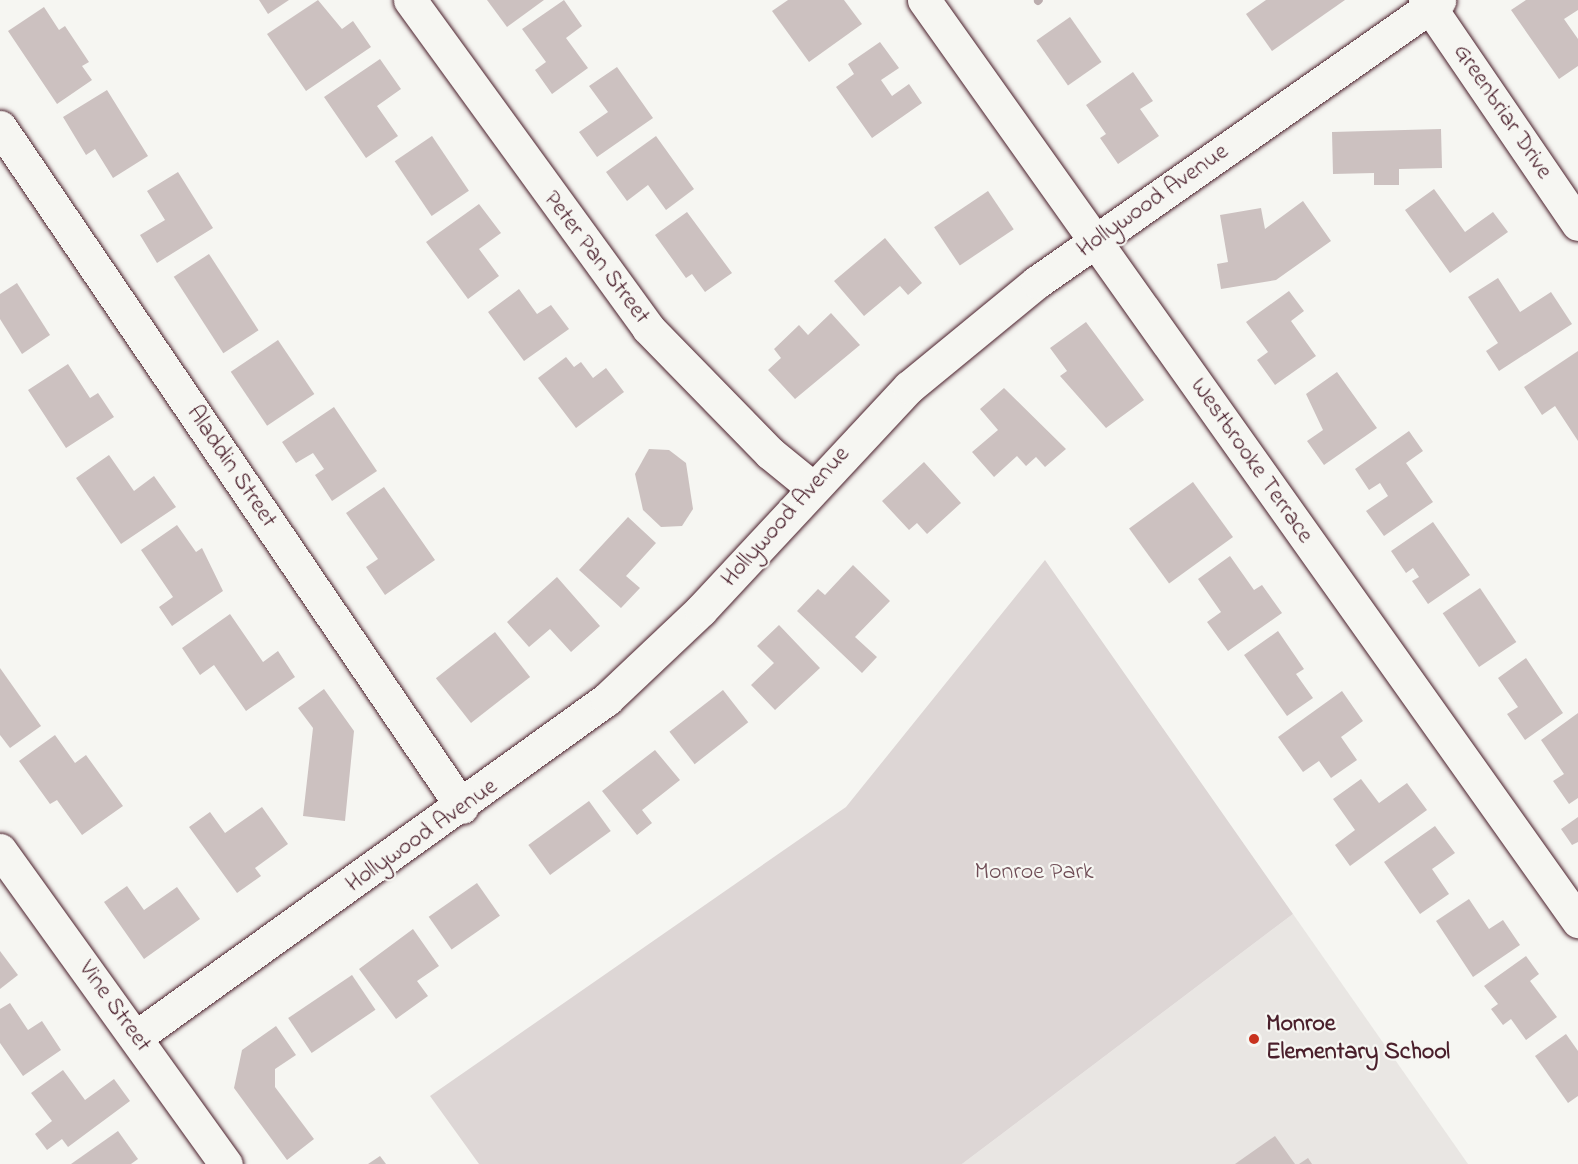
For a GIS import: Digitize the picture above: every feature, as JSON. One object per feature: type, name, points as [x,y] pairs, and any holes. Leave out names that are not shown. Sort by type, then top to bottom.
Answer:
[{"type":"street","name":"Peter Pan Street","points":[[410,0],[648,328],[770,453],[813,488]]},
{"type":"street","name":"Westbrooke Terrace","points":[[924,0],[1578,921]]},
{"type":"street","name":"Hollywood Avenue","points":[[136,1038],[555,741],[652,658],[909,387],[1095,241],[1431,2]]},
{"type":"street","name":"Greenbriar Drive","points":[[1431,2],[1578,224]]},
{"type":"street","name":"Aladdin Street","points":[[0,127],[462,807]]},
{"type":"street","name":"Vine Street","points":[[0,850],[226,1164]]},
{"type":"shaded area","name":"Monroe Elementary School","points":[[1293,914],[1468,1164],[962,1164]]},
{"type":"green space","name":"Monroe Park","points":[[1045,560],[1293,914],[962,1164],[479,1164],[430,1096],[846,807]]},
{"type":"building","points":[[259,0],[289,0],[268,14]]},
{"type":"building","points":[[318,0],[342,29],[353,21],[371,47],[306,91],[267,34]]},
{"type":"building","points":[[487,0],[544,0],[507,27]]},
{"type":"building","points":[[564,0],[582,26],[566,38],[588,68],[552,94],[535,70],[546,62],[522,29]]},
{"type":"building","points":[[788,0],[844,0],[862,24],[809,62],[772,11]]},
{"type":"building","points":[[1266,0],[1345,0],[1272,51],[1246,14]]},
{"type":"building","points":[[1526,0],[1578,0],[1578,10],[1564,19],[1578,39],[1578,66],[1559,79],[1511,10]]},
{"type":"building","points":[[44,7],[59,30],[65,26],[89,62],[82,66],[92,80],[57,104],[8,31]]},
{"type":"building","points":[[1070,17],[1102,62],[1068,86],[1036,41]]},
{"type":"building","points":[[880,42],[899,68],[881,80],[892,96],[909,84],[922,103],[872,138],[836,87],[854,74],[848,64]]},
{"type":"building","points":[[380,59],[401,89],[377,106],[398,136],[366,158],[324,97]]},
{"type":"building","points":[[617,67],[653,118],[597,157],[579,132],[608,112],[589,86]]},
{"type":"building","points":[[1133,72],[1153,101],[1140,109],[1159,136],[1118,164],[1100,138],[1106,134],[1086,105]]},
{"type":"building","points":[[107,90],[148,156],[113,178],[95,149],[86,155],[63,117]]},
{"type":"building","points":[[1441,129],[1442,168],[1399,169],[1399,185],[1374,185],[1374,173],[1333,174],[1332,132]]},
{"type":"building","points":[[432,136],[469,191],[432,216],[395,161]]},
{"type":"building","points":[[656,136],[694,189],[666,210],[648,185],[627,201],[606,172]]},
{"type":"building","points":[[178,172],[213,228],[157,263],[140,235],[165,220],[147,191]]},
{"type":"building","points":[[1434,189],[1465,232],[1493,212],[1508,232],[1450,273],[1405,210]]},
{"type":"building","points":[[988,191],[1014,229],[960,265],[934,227]]},
{"type":"building","points":[[1303,201],[1331,241],[1276,280],[1221,289],[1217,264],[1228,262],[1220,215],[1261,208],[1265,229]]},
{"type":"building","points":[[479,204],[501,233],[479,249],[499,276],[468,299],[426,242]]},
{"type":"building","points":[[687,212],[732,273],[705,292],[692,274],[686,278],[655,235]]},
{"type":"building","points":[[885,238],[922,283],[908,295],[900,286],[864,316],[834,281]]},
{"type":"building","points":[[209,254],[259,330],[223,353],[174,277]]},
{"type":"building","points":[[1498,278],[1520,312],[1551,292],[1572,324],[1499,371],[1486,351],[1498,343],[1468,297]]},
{"type":"building","points":[[17,283],[50,335],[22,354],[0,319],[0,294]]},
{"type":"building","points":[[519,289],[537,314],[551,305],[569,329],[524,361],[488,312]]},
{"type":"building","points":[[1289,291],[1304,311],[1291,321],[1316,356],[1275,385],[1257,360],[1268,352],[1246,322]]},
{"type":"building","points":[[831,313],[860,345],[795,399],[768,370],[781,358],[774,349],[799,325],[808,335]]},
{"type":"building","points":[[1086,322],[1144,400],[1106,428],[1060,376],[1067,371],[1050,348]]},
{"type":"building","points":[[278,340],[314,394],[267,426],[231,372]]},
{"type":"building","points":[[1578,351],[1578,441],[1555,406],[1542,415],[1524,387]]},
{"type":"building","points":[[566,357],[574,367],[581,362],[593,378],[606,368],[624,392],[576,428],[538,378]]},
{"type":"building","points":[[68,364],[90,398],[98,393],[114,417],[66,448],[28,390]]},
{"type":"building","points":[[1337,372],[1377,428],[1324,465],[1307,441],[1323,430],[1306,394]]},
{"type":"building","points":[[1004,388],[1066,449],[1045,467],[1036,457],[1026,466],[1017,456],[994,477],[972,452],[998,430],[980,409]]},
{"type":"building","points":[[334,407],[377,471],[332,501],[315,475],[324,469],[313,453],[296,463],[282,442]]},
{"type":"building","points":[[1409,431],[1423,451],[1406,463],[1433,502],[1384,536],[1366,511],[1388,496],[1380,483],[1369,490],[1355,469]]},
{"type":"building","points":[[649,449],[669,450],[686,463],[693,509],[682,526],[661,527],[643,510],[635,474]]},
{"type":"building","points":[[109,455],[134,491],[154,476],[176,507],[121,544],[76,478]]},
{"type":"building","points":[[924,462],[961,503],[927,534],[917,523],[909,530],[882,501]]},
{"type":"building","points":[[1193,482],[1233,537],[1169,583],[1129,528]]},
{"type":"building","points":[[384,487],[435,560],[385,595],[366,567],[378,559],[346,513]]},
{"type":"building","points":[[628,517],[656,543],[626,576],[640,588],[621,608],[579,570]]},
{"type":"building","points":[[1433,522],[1470,575],[1428,604],[1412,581],[1419,577],[1413,568],[1406,573],[1391,551]]},
{"type":"building","points":[[177,525],[196,552],[202,548],[223,591],[172,626],[159,607],[173,597],[141,550]]},
{"type":"building","points":[[1230,556],[1254,590],[1262,585],[1282,613],[1228,651],[1207,622],[1221,612],[1198,579]]},
{"type":"building","points":[[853,565],[890,601],[855,637],[877,657],[862,673],[797,611],[818,589],[825,595]]},
{"type":"building","points":[[557,577],[600,626],[571,652],[550,629],[529,647],[507,622]]},
{"type":"building","points":[[1480,588],[1516,642],[1479,667],[1443,613]]},
{"type":"building","points":[[230,614],[263,662],[278,651],[295,677],[246,711],[214,665],[200,675],[182,648]]},
{"type":"building","points":[[779,625],[820,668],[775,710],[751,685],[774,663],[757,646]]},
{"type":"building","points":[[1278,631],[1304,669],[1296,674],[1313,698],[1287,716],[1244,655]]},
{"type":"building","points":[[495,632],[530,677],[471,723],[436,678]]},
{"type":"building","points":[[1526,658],[1563,713],[1525,740],[1507,714],[1518,707],[1498,678]]},
{"type":"building","points":[[0,668],[41,726],[10,748],[0,735]]},
{"type":"building","points":[[324,689],[354,731],[345,821],[303,816],[313,728],[298,708]]},
{"type":"building","points":[[723,690],[748,722],[695,764],[669,732]]},
{"type":"building","points":[[1342,691],[1363,721],[1341,737],[1357,760],[1331,778],[1319,761],[1303,772],[1278,737]]},
{"type":"building","points":[[1578,713],[1578,798],[1569,804],[1553,781],[1564,774],[1541,740]]},
{"type":"building","points":[[55,735],[75,763],[86,755],[123,806],[82,835],[57,800],[50,804],[19,761]]},
{"type":"building","points":[[655,750],[680,780],[642,810],[652,823],[637,835],[602,791]]},
{"type":"building","points":[[1361,779],[1379,803],[1407,783],[1427,810],[1350,866],[1335,845],[1355,830],[1333,799]]},
{"type":"building","points":[[589,801],[611,831],[550,875],[528,845]]},
{"type":"building","points":[[262,807],[288,844],[255,868],[261,876],[237,893],[189,827],[210,812],[225,833]]},
{"type":"building","points":[[1578,817],[1578,842],[1572,845],[1561,829]]},
{"type":"building","points":[[1435,826],[1455,853],[1432,869],[1449,894],[1420,914],[1384,862]]},
{"type":"building","points":[[477,883],[500,916],[452,950],[429,917]]},
{"type":"building","points":[[127,886],[144,910],[177,887],[200,919],[144,959],[104,902]]},
{"type":"building","points":[[1469,899],[1489,929],[1503,920],[1520,945],[1473,977],[1436,921]]},
{"type":"building","points":[[413,929],[439,966],[417,981],[428,996],[396,1019],[359,969]]},
{"type":"building","points":[[0,951],[18,975],[0,989]]},
{"type":"building","points":[[1526,956],[1539,974],[1530,981],[1557,1017],[1526,1040],[1511,1019],[1503,1025],[1491,1009],[1498,1004],[1484,986]]},
{"type":"building","points":[[352,975],[375,1010],[312,1053],[288,1018]]},
{"type":"building","points":[[10,1003],[28,1030],[42,1021],[61,1050],[23,1076],[0,1043],[0,1009]]},
{"type":"building","points":[[276,1026],[296,1055],[275,1069],[275,1087],[314,1139],[287,1160],[234,1088],[242,1050]]},
{"type":"building","points":[[1566,1034],[1578,1051],[1578,1096],[1568,1103],[1535,1056]]},
{"type":"building","points":[[63,1070],[85,1100],[114,1079],[130,1101],[68,1147],[62,1139],[47,1150],[35,1134],[52,1121],[31,1093]]},
{"type":"building","points":[[118,1131],[138,1159],[131,1164],[71,1164]]},
{"type":"building","name":"Monroe Elementary School","points":[[1275,1136],[1295,1164],[1235,1164]]},
{"type":"building","points":[[380,1156],[386,1164],[368,1164]]},
{"type":"building","points":[[1308,1158],[1312,1164],[1299,1164]]},
{"type":"place","name":"Monroe Elementary School","points":[[1254,1039]]}]
